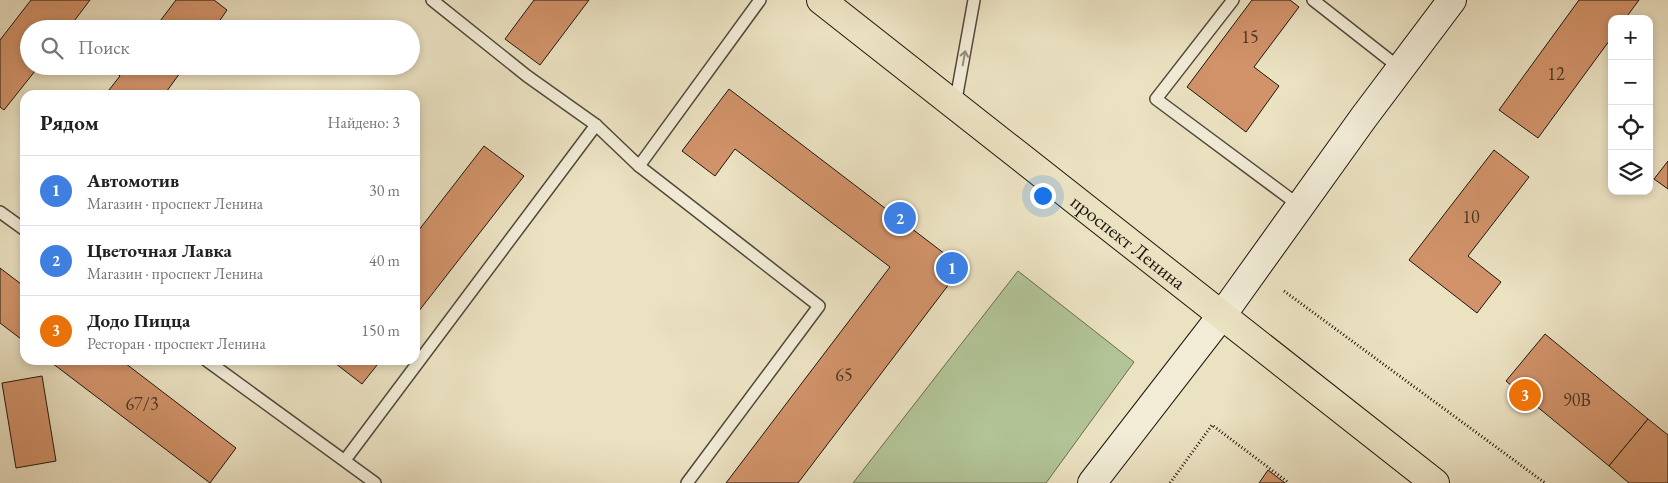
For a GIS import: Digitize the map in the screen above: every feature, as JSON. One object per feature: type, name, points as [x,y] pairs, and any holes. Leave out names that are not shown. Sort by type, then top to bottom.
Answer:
[{"type":"main road","name":"проспект Ленина","points":[[821,0],[1435,483]]},
{"type":"street","points":[[1092,483],[1222,315],[1452,0]]},
{"type":"lane","points":[[432,0],[528,76],[596,125],[639,166],[819,306],[687,483]]},
{"type":"lane","points":[[639,166],[760,0]]},
{"type":"lane","points":[[955,106],[974,0]]},
{"type":"lane","points":[[1233,0],[1156,99],[1300,206]]},
{"type":"lane","points":[[1313,0],[1401,69]]},
{"type":"lane","points":[[420,360],[596,125]]},
{"type":"lane","points":[[0,212],[20,226]]},
{"type":"lane","points":[[213,365],[375,483]]},
{"type":"lane","points":[[345,460],[416,365]]},
{"type":"path","points":[[1284,291],[1545,483]]},
{"type":"path","points":[[1170,483],[1212,425],[1289,483]]},
{"type":"green space","points":[[1018,271],[1134,362],[1046,483],[853,483]]},
{"type":"building","points":[[31,0],[90,0],[75,20],[20,20],[20,75],[32,75],[4,110],[0,107],[0,40]]},
{"type":"building","points":[[176,0],[214,0],[227,10],[220,20],[161,20]]},
{"type":"building","points":[[534,0],[589,0],[540,65],[505,39]]},
{"type":"building","points":[[1252,0],[1290,0],[1299,7],[1254,67],[1279,86],[1246,132],[1187,87]]},
{"type":"building","points":[[1579,0],[1639,0],[1628,15],[1608,15],[1608,42],[1538,138],[1499,110]]},
{"type":"building","points":[[119,75],[178,75],[168,90],[109,90],[120,76]]},
{"type":"building","points":[[729,89],[962,267],[798,483],[726,483],[890,267],[735,149],[715,176],[682,151]]},
{"type":"building","points":[[484,146],[524,176],[420,310],[420,229]]},
{"type":"building","points":[[1494,150],[1529,177],[1468,256],[1501,282],[1477,313],[1409,260]]},
{"type":"building","points":[[1668,161],[1668,189],[1654,179]]},
{"type":"building","points":[[0,268],[20,283],[20,338],[0,323]]},
{"type":"building","points":[[1545,334],[1648,419],[1609,466],[1506,381]]},
{"type":"building","points":[[55,365],[128,365],[236,448],[210,483]]},
{"type":"building","points":[[337,365],[377,365],[362,384]]},
{"type":"building","points":[[42,376],[56,461],[16,468],[2,383]]},
{"type":"building","points":[[1648,419],[1668,435],[1668,483],[1629,483],[1609,466]]},
{"type":"building","points":[[1268,470],[1285,483],[1259,483]]},
{"type":"place","name":"Цветочная Лавка","points":[[900,218]]},
{"type":"place","name":"Автомотив","points":[[952,268]]},
{"type":"place","name":"Додо Пицца","points":[[1525,395]]}]
